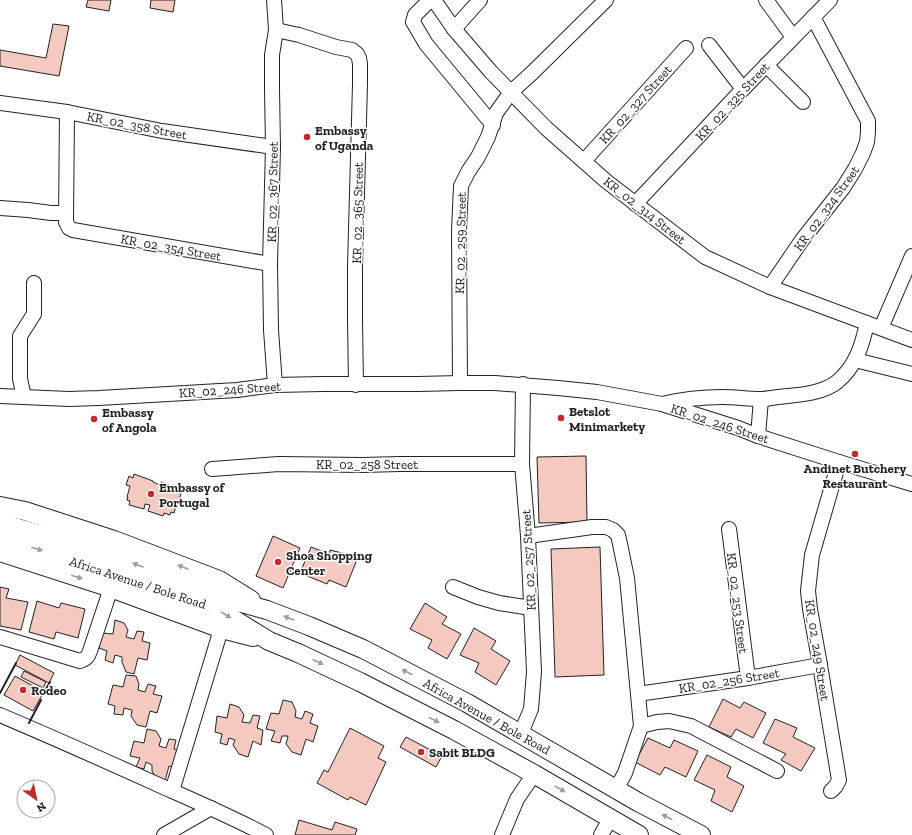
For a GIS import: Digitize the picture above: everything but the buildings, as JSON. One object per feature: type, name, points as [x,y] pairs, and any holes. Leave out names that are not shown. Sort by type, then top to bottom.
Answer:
[{"type":"main road","name":"Africa Avenue / Bole Road","points":[[0,506],[25,511],[114,540],[219,580],[267,610]]},
{"type":"main road","name":"Africa Avenue / Bole Road","points":[[0,523],[121,559],[212,595],[267,610],[310,626],[363,649],[467,703],[616,789],[702,835]]},
{"type":"main road","name":"Africa Avenue / Bole Road","points":[[0,538],[214,607],[269,641]]},
{"type":"main road","name":"Africa Avenue / Bole Road","points":[[0,552],[111,588],[222,629],[269,641],[298,653],[360,682],[454,730],[534,774],[639,835]]},
{"type":"street","name":"KR_02_367 Street","points":[[274,0],[276,30],[272,55],[273,147],[270,264],[275,385]]},
{"type":"street","points":[[430,0],[415,15],[413,22],[426,44],[493,125]]},
{"type":"street","name":"KR_02_314 Street","points":[[434,0],[454,29],[491,72],[546,128],[606,181],[705,257],[770,287],[912,340]]},
{"type":"street","points":[[454,29],[480,0]]},
{"type":"street","name":"KR_02_259 Street","points":[[460,383],[459,230],[461,186],[488,137],[496,113],[511,92],[606,0]]},
{"type":"street","points":[[766,0],[793,37]]},
{"type":"street","name":"KR_02_325 Street","points":[[635,204],[742,89],[830,0]]},
{"type":"street","name":"KR_02_324 Street","points":[[770,287],[802,240],[843,188],[864,153],[867,142],[868,121],[813,17]]},
{"type":"street","name":"KR_02_365 Street","points":[[276,30],[352,50],[359,58],[360,84],[355,311],[356,385]]},
{"type":"street","points":[[709,45],[742,89]]},
{"type":"street","name":"KR_02_327 Street","points":[[584,161],[686,48]]},
{"type":"street","points":[[766,64],[803,102]]},
{"type":"street","name":"KR_02_358 Street","points":[[0,103],[67,112],[162,131],[273,147]]},
{"type":"street","points":[[0,208],[51,213],[66,212],[67,112]]},
{"type":"street","name":"KR_02_354 Street","points":[[66,212],[66,222],[69,228],[73,230],[270,264]]},
{"type":"street","points":[[881,328],[912,256]]},
{"type":"street","points":[[24,397],[20,379],[20,336],[34,314],[34,283]]},
{"type":"street","points":[[662,404],[698,398],[724,397],[761,399],[808,393],[825,388],[836,383],[855,360],[861,348],[867,323]]},
{"type":"street","points":[[855,360],[912,374]]},
{"type":"street","name":"KR_02_246 Street","points":[[0,396],[69,399],[99,398],[238,390],[275,385],[460,383],[523,384],[597,392],[662,404],[839,462],[912,484]]},
{"type":"street","name":"KR_02_257 Street","points":[[521,733],[531,709],[534,672],[528,536],[522,464],[523,384]]},
{"type":"street","points":[[758,436],[761,399]]},
{"type":"street","name":"KR_02_249 Street","points":[[831,791],[839,780],[808,591],[812,555],[839,462]]},
{"type":"street","name":"KR_02_258 Street","points":[[212,469],[279,464],[522,464]]},
{"type":"street","points":[[528,536],[606,527],[613,530],[618,535],[627,578],[641,726],[625,773],[616,789]]},
{"type":"street","name":"KR_02_253 Street","points":[[729,528],[748,678]]},
{"type":"street","points":[[453,587],[478,598],[530,608]]},
{"type":"street","points":[[0,637],[80,661],[85,660],[90,651],[111,588]]},
{"type":"street","points":[[172,791],[222,629]]},
{"type":"street","name":"KR_02_256 Street","points":[[638,694],[748,678],[820,665]]},
{"type":"street","points":[[0,715],[211,808],[266,835]]},
{"type":"street","points":[[641,726],[669,721],[691,726],[777,771]]},
{"type":"street","points":[[502,835],[517,799],[534,774]]},
{"type":"street","points":[[164,835],[211,808]]},
{"type":"street","points":[[601,835],[610,819]]},
{"type":"wall","points":[[0,693],[16,663]]},
{"type":"wall","points":[[43,694],[50,682]]},
{"type":"wall","points":[[29,723],[41,700]]},
{"type":"place","name":"Embassy of Uganda","points":[[307,137]]},
{"type":"place","name":"Betslot Minimarkety","points":[[561,418]]},
{"type":"place","name":"Embassy of Angola","points":[[94,419]]},
{"type":"place","name":"Andinet Butchery Restaurant","points":[[855,454]]},
{"type":"place","name":"Embassy of Portugal","points":[[151,494]]},
{"type":"place","name":"Shoa Shopping Center","points":[[278,562]]},
{"type":"place","name":"Rodeo","points":[[23,690]]},
{"type":"place","name":"Sabit BLDG","points":[[421,752]]}]
